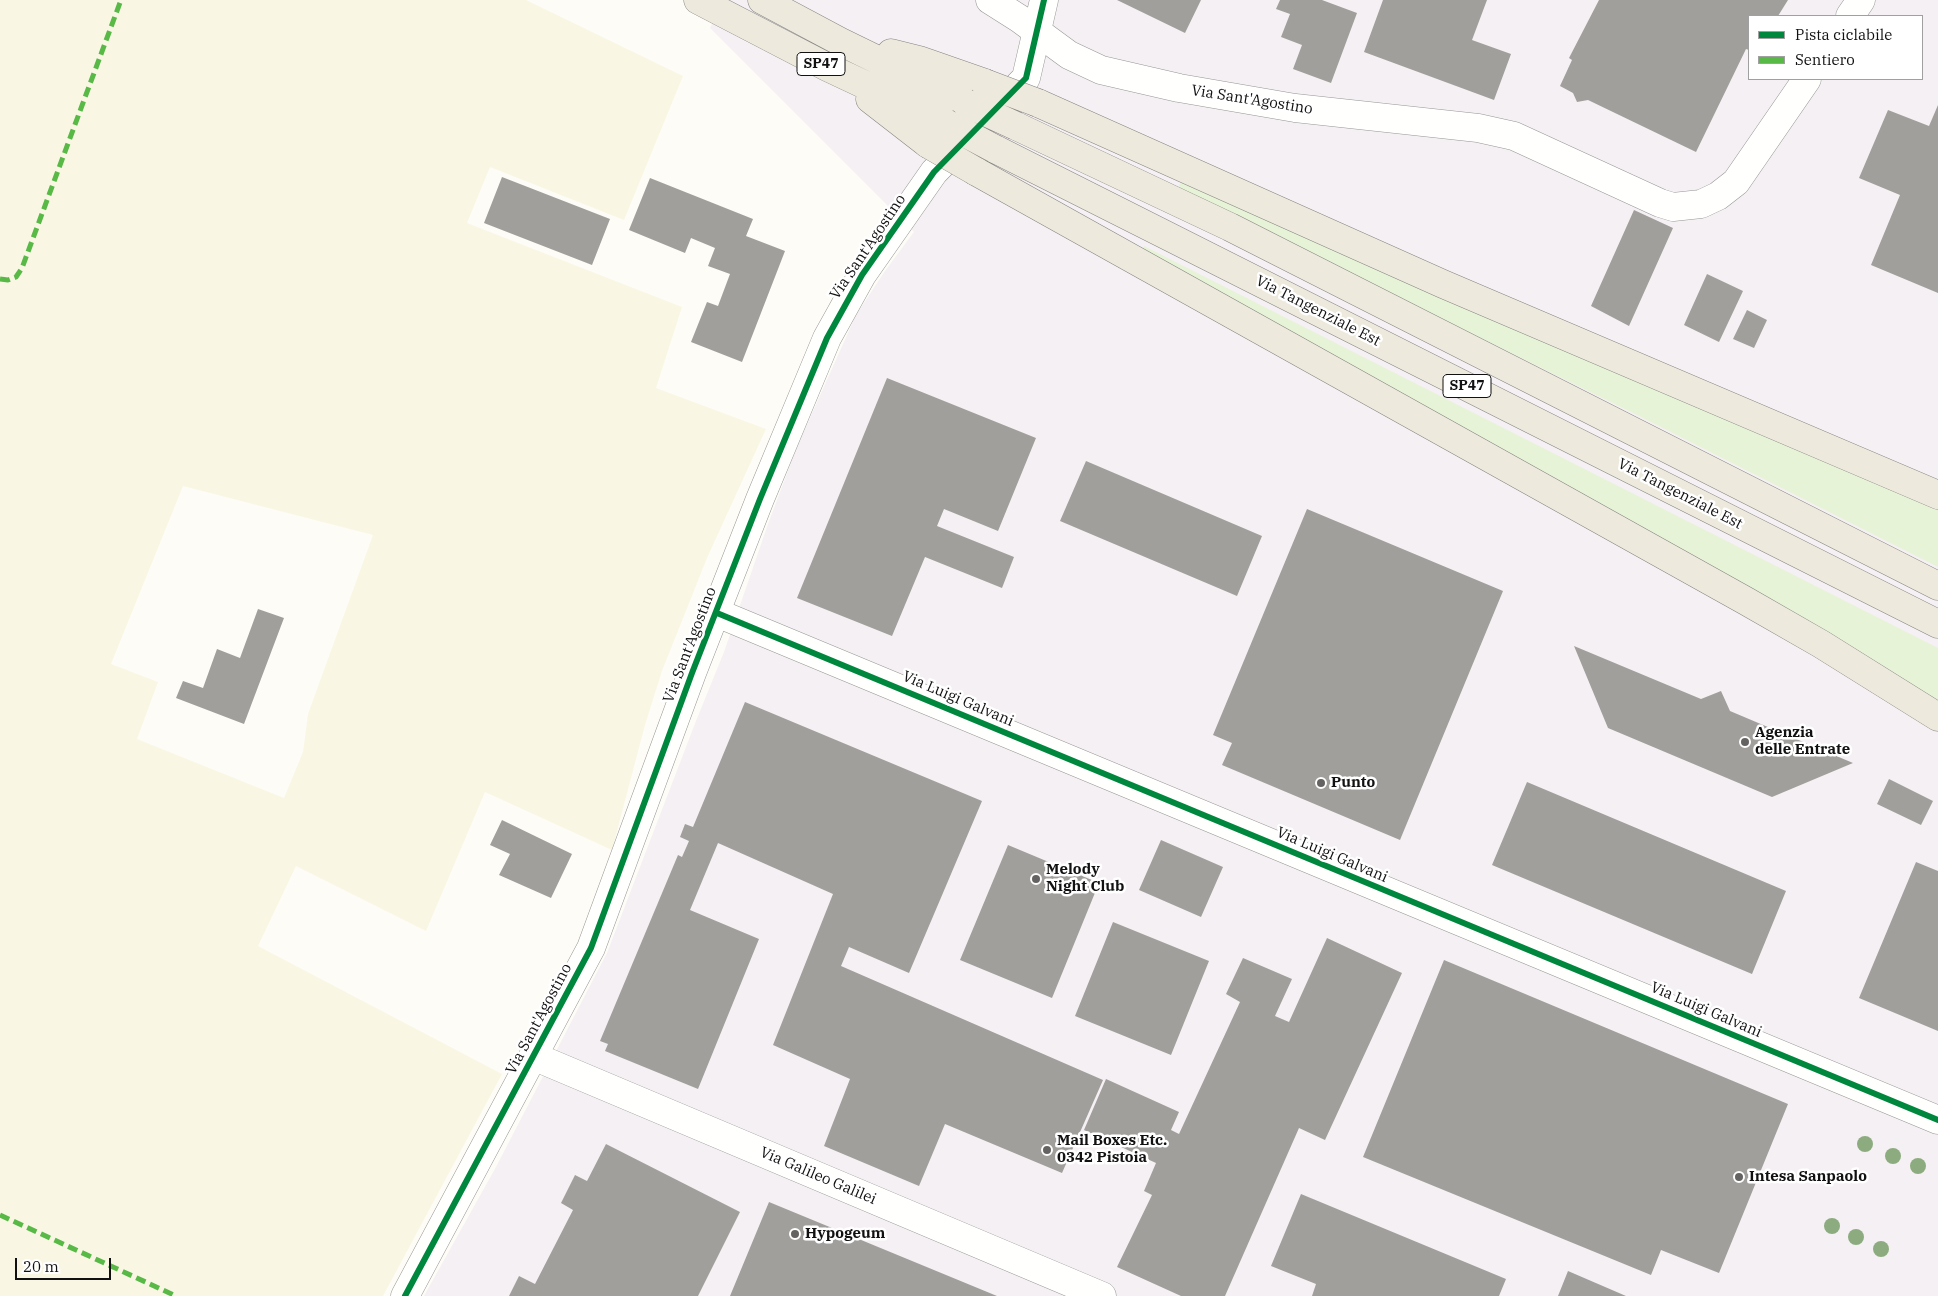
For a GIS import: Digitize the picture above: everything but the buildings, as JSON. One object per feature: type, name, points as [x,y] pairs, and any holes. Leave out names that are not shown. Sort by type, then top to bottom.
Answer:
[{"type":"main road","name":"Via Tangenziale Est","points":[[698,0],[827,67],[946,123],[1938,624]]},
{"type":"main road","name":"SP47","points":[[762,0],[966,103],[1230,227],[1938,586]]},
{"type":"main road","points":[[842,42],[919,60],[985,82],[1038,103],[1443,284],[1938,495]]},
{"type":"main road","points":[[827,67],[928,144],[1746,600],[1938,717]]},
{"type":"street","points":[[990,0],[1037,32],[1044,0]]},
{"type":"street","points":[[1851,15],[1861,0]]},
{"type":"street","name":"Via Sant'Agostino","points":[[405,1296],[591,948],[692,673],[760,499],[811,374],[841,310],[878,249],[934,172],[1026,78],[1037,32],[1069,55],[1101,70],[1139,80],[1295,108],[1478,128],[1514,136],[1660,203],[1673,207],[1701,204],[1718,196],[1736,182],[1806,80]]},
{"type":"street","name":"Via Luigi Galvani","points":[[716,613],[1938,1120]]},
{"type":"street","name":"Via Galileo Galilei","points":[[533,1056],[1102,1296]]},
{"type":"shaded area","points":[[0,0],[526,0],[683,76],[624,220],[490,167],[467,223],[682,307],[656,388],[766,429],[707,558],[662,671],[645,725],[612,850],[485,792],[426,931],[296,866],[258,946],[502,1074],[383,1296],[0,1296]],"holes":[[[183,486],[373,535],[308,714],[303,752],[284,798],[137,739],[158,682],[111,664]]]},
{"type":"shaded area","points":[[724,0],[1938,0],[1938,1296],[424,1296],[496,1167],[607,953],[724,652],[797,447],[856,315],[914,232],[710,28]]},
{"type":"green space","points":[[1183,181],[1938,506],[1938,567],[1641,417],[1180,190],[1179,185]]},
{"type":"green space","points":[[1144,246],[1938,648],[1938,705],[1142,251]]},
{"type":"marked path","points":[[0,279],[8,280],[16,277],[22,268],[121,0]]},
{"type":"marked path","points":[[0,1215],[176,1296]]},
{"type":"cycle path","points":[[405,1296],[591,948],[692,673],[760,499],[827,338],[862,275],[934,172],[1026,78],[1044,0]]},
{"type":"cycle path","points":[[717,613],[1938,1120]]},
{"type":"place","name":"Agenzia delle Entrate","points":[[1745,742]]},
{"type":"place","name":"Punto","points":[[1321,783]]},
{"type":"place","name":"Melody Night Club","points":[[1036,879]]},
{"type":"place","name":"Mail Boxes Etc. 0342 Pistoia","points":[[1047,1150]]},
{"type":"place","name":"Intesa Sanpaolo","points":[[1739,1177]]},
{"type":"place","name":"Hypogeum","points":[[795,1234]]}]
